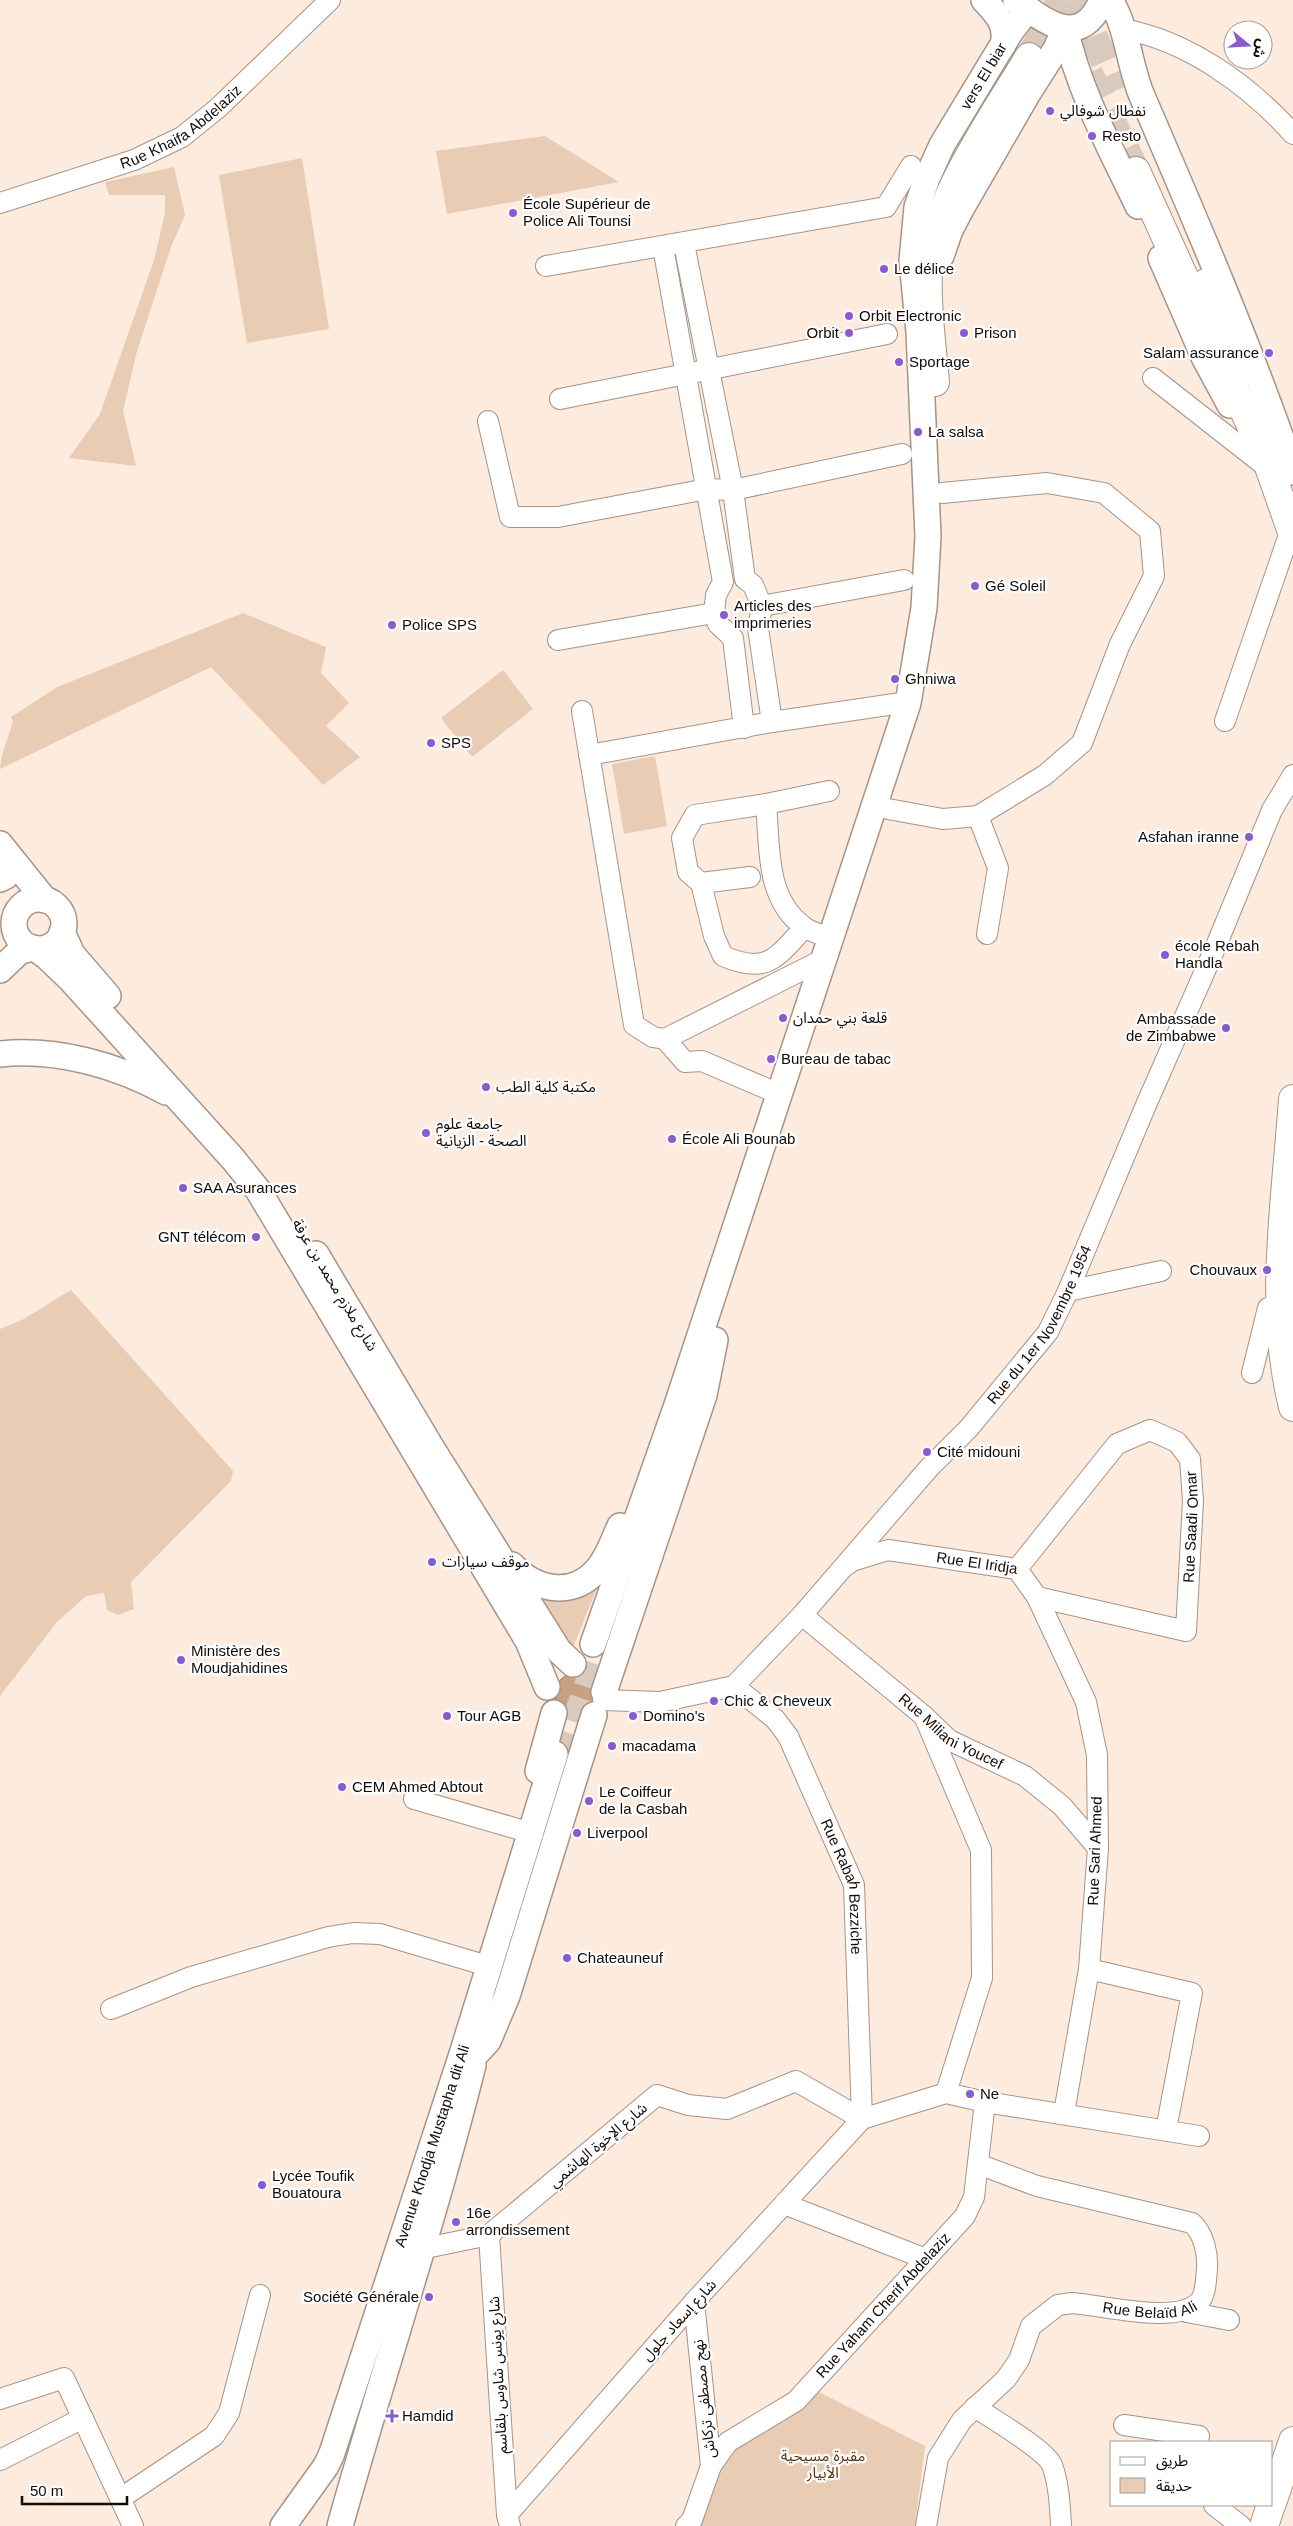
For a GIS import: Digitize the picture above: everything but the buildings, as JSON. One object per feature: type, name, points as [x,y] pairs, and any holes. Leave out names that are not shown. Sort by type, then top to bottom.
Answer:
[{"type":"highway","points":[[919,332],[919,255],[931,203],[957,147],[1016,50]]},
{"type":"highway","points":[[935,382],[928,281],[934,238],[943,212],[974,150],[1016,50]]},
{"type":"highway","points":[[1144,167],[1253,429],[1288,480],[1292,532]]},
{"type":"highway","points":[[1293,1099],[1279,1303],[1283,1356],[1293,1407]]},
{"type":"highway","points":[[1273,2498],[1293,2441]]},
{"type":"highway","points":[[1264,2526],[1270,2506]]},
{"type":"main road","points":[[984,0],[1003,24],[1005,36],[1016,50]]},
{"type":"main road","points":[[1023,3],[1045,22],[1065,28],[1078,26],[1089,19],[1102,0]]},
{"type":"main road","points":[[1110,0],[1122,29],[1137,85],[1197,220],[1270,406],[1288,480]]},
{"type":"main road","points":[[1122,29],[1123,8],[1127,0]]},
{"type":"main road","name":"vers El biar","points":[[707,1337],[779,1094],[908,702],[924,608],[928,560],[926,448],[919,332],[912,261],[914,229],[923,187],[942,145],[1016,50],[1023,3]]},
{"type":"main road","points":[[1065,28],[1080,84],[1141,213],[1204,357],[1264,464],[1288,480]]},
{"type":"main road","points":[[597,1645],[707,1337],[750,1241],[922,702],[937,631],[944,554],[935,382],[937,285],[944,248],[961,209],[1028,93],[1056,49],[1065,28]]},
{"type":"main road","points":[[1028,93],[1045,80],[1055,76],[1080,84]]},
{"type":"main road","points":[[0,844],[9,863],[9,868],[6,876],[0,879]]},
{"type":"main road","points":[[0,844],[45,900],[59,910],[64,925],[62,932],[52,945],[20,951],[0,970]]},
{"type":"main road","points":[[0,900],[9,933],[21,942],[34,948]]},
{"type":"main road","points":[[9,933],[18,911],[23,905],[30,901],[45,900]]},
{"type":"main road","name":"شارع ملازم محمد بن عرفة","points":[[62,932],[66,944],[82,967],[239,1142],[276,1189],[295,1217],[490,1541],[559,1651],[573,1664]]},
{"type":"main road","name":"شارع ملازم محمد بن عرفة","points":[[34,948],[48,957],[72,981],[233,1159],[268,1204],[374,1386],[528,1641],[547,1687]]},
{"type":"main road","points":[[0,1054],[43,1054],[84,1060],[138,1078],[182,1102]]},
{"type":"main road","points":[[573,1664],[595,1615],[640,1478],[667,1406],[707,1337]]},
{"type":"main road","points":[[476,2054],[488,2041],[507,1996],[600,1702],[704,1395],[707,1337]]},
{"type":"main road","points":[[490,1541],[530,1581],[549,1588],[565,1588],[576,1585],[596,1571],[603,1562],[640,1478]]},
{"type":"main road","points":[[573,1664],[587,1667],[594,1671],[602,1684],[600,1702],[578,1722],[569,1721],[554,1713],[547,1701],[547,1687],[556,1671],[573,1664]]},
{"type":"main road","points":[[452,2083],[457,2044],[554,1713]]},
{"type":"main road","name":"Avenue Khodja Mustapha dit Ali","points":[[283,2526],[326,2466],[332,2453],[559,1756],[439,2195],[373,2408],[340,2526]]},
{"type":"street","name":"Rue Khaifa Abdelaziz","points":[[0,203],[134,160],[182,137],[212,114],[330,0]]},
{"type":"street","points":[[1122,29],[1151,36],[1196,56],[1248,91],[1293,134]]},
{"type":"street","points":[[546,266],[684,244],[886,207],[911,166]]},
{"type":"street","points":[[684,244],[733,490],[745,579]]},
{"type":"street","points":[[663,247],[723,582],[716,595],[714,613],[718,624],[733,638],[744,728]]},
{"type":"street","points":[[560,398],[886,334]]},
{"type":"street","points":[[1153,378],[1264,464]]},
{"type":"street","points":[[488,421],[510,517],[558,517],[707,489],[733,490],[902,454]]},
{"type":"street","points":[[888,809],[943,819],[978,816],[1045,775],[1082,743],[1120,644],[1154,576],[1150,531],[1104,493],[1047,483],[942,493]]},
{"type":"street","points":[[1225,722],[1292,532]]},
{"type":"street","points":[[723,582],[745,579],[753,585],[762,606],[758,628],[772,722]]},
{"type":"street","points":[[762,606],[904,580]]},
{"type":"street","points":[[558,640],[714,613]]},
{"type":"street","points":[[589,755],[772,722],[908,702]]},
{"type":"street","points":[[582,711],[634,1025],[653,1037],[665,1039],[828,949],[787,912],[778,898],[772,872],[766,804]]},
{"type":"street","name":"Rue du 1er Novembre 1954","points":[[734,1686],[802,1615],[929,1468],[969,1428],[1048,1332],[1068,1291],[1146,1105],[1216,946],[1272,810],[1293,775]]},
{"type":"street","points":[[804,928],[778,956],[765,964],[744,964],[723,956],[714,936],[701,883],[688,872],[682,838],[695,815],[766,804],[829,791]]},
{"type":"street","points":[[978,816],[998,868],[987,934]]},
{"type":"street","points":[[701,883],[750,877]]},
{"type":"street","points":[[665,1039],[685,1062],[702,1061],[779,1094]]},
{"type":"street","points":[[1068,1291],[1162,1271]]},
{"type":"street","points":[[1252,1374],[1268,1308]]},
{"type":"street","name":"Rue Saadi Omar","points":[[1017,1569],[1117,1444],[1150,1430],[1177,1442],[1190,1459],[1193,1501],[1186,1631],[1037,1598]]},
{"type":"street","name":"Rue El Iridja","points":[[823,1589],[852,1561],[888,1550],[1017,1569],[1037,1598]]},
{"type":"street","name":"Rue Sari Ahmed","points":[[1037,1598],[1086,1702],[1097,1755],[1098,1848],[1089,1969],[1064,2113]]},
{"type":"street","name":"Rue Miliani Youcef","points":[[802,1615],[924,1716],[949,1740],[1025,1776],[1062,1806],[1098,1848]]},
{"type":"street","points":[[600,1702],[660,1702],[734,1686]]},
{"type":"street","name":"Rue Rabah Bezziche","points":[[734,1686],[775,1718],[788,1736],[854,1885],[862,2120]]},
{"type":"street","points":[[924,1716],[981,1850],[982,1978],[946,2093]]},
{"type":"street","points":[[414,1799],[521,1830]]},
{"type":"street","points":[[111,2009],[191,1977],[328,1937],[353,1933],[380,1934],[481,1964]]},
{"type":"street","points":[[1089,1969],[1192,1992],[1166,2130]]},
{"type":"street","name":"شارع الإخوة الهاشمي","points":[[421,2249],[489,2235],[657,2095],[688,2105],[728,2109],[796,2081],[862,2120]]},
{"type":"street","points":[[862,2120],[946,2093],[986,2102],[1199,2136]]},
{"type":"street","name":"Rue Yaham Cherif Abdelaziz","points":[[711,2466],[728,2442],[796,2401],[965,2216],[974,2197],[986,2102]]},
{"type":"street","name":"شارع إسعاد جلول","points":[[508,2521],[694,2302],[862,2120]]},
{"type":"street","name":"Rue Belaïd Ali","points":[[926,2526],[938,2458],[962,2420],[1006,2379],[1015,2366],[1031,2326],[1058,2305],[1072,2303],[1094,2304],[1165,2314],[1187,2312],[1200,2301],[1204,2289],[1207,2265],[1199,2230],[1192,2223],[1036,2186],[978,2164]]},
{"type":"street","points":[[784,2204],[926,2259]]},
{"type":"street","name":"شارع يونس شاوس بلقاسم","points":[[489,2235],[508,2521]]},
{"type":"street","points":[[121,2498],[214,2436],[221,2427],[229,2413],[260,2295]]},
{"type":"street","name":"نهج مصطفى تركاش","points":[[694,2302],[711,2466]]},
{"type":"street","points":[[1187,2312],[1229,2320]]},
{"type":"street","points":[[0,2399],[64,2378],[121,2498],[126,2524]]},
{"type":"street","points":[[976,2408],[1035,2448],[1051,2463],[1058,2490],[1061,2526]]},
{"type":"street","points":[[0,2460],[83,2418]]},
{"type":"street","points":[[1124,2425],[1199,2436],[1198,2441]]},
{"type":"street","points":[[686,2526],[692,2520],[711,2466]]},
{"type":"street","points":[[1215,2506],[1240,2526]]},
{"type":"green space","points":[[1043,0],[1087,0],[1076,9],[1064,13],[1052,10]]},
{"type":"green space","points":[[545,136],[619,182],[447,214],[436,151]]},
{"type":"green space","points":[[302,158],[329,329],[247,343],[219,175]]},
{"type":"green space","points":[[174,167],[185,215],[171,247],[137,351],[123,411],[136,466],[69,458],[100,414],[154,260],[165,213],[165,195],[109,195],[105,182]]},
{"type":"green space","points":[[243,613],[326,647],[321,673],[349,703],[326,726],[360,757],[323,785],[211,667],[0,769],[2,755],[13,722],[11,717],[57,687]]},
{"type":"green space","points":[[503,670],[533,709],[472,757],[441,718]]},
{"type":"green space","points":[[655,756],[667,826],[624,834],[612,764]]},
{"type":"green space","points":[[71,1290],[233,1471],[231,1481],[131,1582],[134,1609],[118,1615],[107,1610],[104,1593],[86,1596],[57,1622],[0,1696],[0,1329],[22,1320]]},
{"type":"green space","points":[[601,1578],[574,1645],[568,1644],[535,1595],[554,1599],[562,1598],[577,1592]]},
{"type":"green space","name":"مقبرة مسيحية الأبيار","points":[[815,2390],[925,2446],[915,2526],[696,2526],[716,2473],[736,2445]]},
{"type":"shaded area","points":[[576,1673],[591,1679],[597,1694],[591,1709],[576,1715],[561,1709],[555,1694],[561,1679]]},
{"type":"tunnel","points":[[1048,0],[1069,32],[1136,171]]},
{"type":"tunnel","points":[[1072,0],[1091,30],[1117,90]]},
{"type":"tunnel","points":[[1029,57],[1063,1]]},
{"type":"tunnel","points":[[562,1757],[600,1646]]},
{"type":"place","name":"نفطال شوفالي","points":[[1050,111]]},
{"type":"place","name":"Resto","points":[[1092,136]]},
{"type":"place","name":"École Supérieur de Police Ali Tounsi","points":[[513,213]]},
{"type":"place","name":"Le délice","points":[[884,269]]},
{"type":"place","name":"Orbit Electronic","points":[[849,316]]},
{"type":"place","name":"Orbit","points":[[849,333]]},
{"type":"place","name":"Prison","points":[[964,333]]},
{"type":"place","name":"Salam assurance","points":[[1269,353]]},
{"type":"place","name":"Sportage","points":[[899,362]]},
{"type":"place","name":"La salsa","points":[[918,432]]},
{"type":"place","name":"Gé Soleil","points":[[975,586]]},
{"type":"place","name":"Articles des imprimeries","points":[[724,615]]},
{"type":"place","name":"Police SPS","points":[[392,625]]},
{"type":"place","name":"Ghniwa","points":[[895,679]]},
{"type":"place","name":"SPS","points":[[431,743]]},
{"type":"place","name":"Asfahan iranne","points":[[1249,837]]},
{"type":"place","name":"école Rebah Handla","points":[[1165,955]]},
{"type":"place","name":"قلعة بني حمدان","points":[[783,1018]]},
{"type":"place","name":"Ambassade de Zimbabwe","points":[[1226,1028]]},
{"type":"place","name":"Bureau de tabac","points":[[771,1059]]},
{"type":"place","name":"مكتبة كلية الطب","points":[[486,1087]]},
{"type":"place","name":"جامعة علوم الصحة - الزيانية","points":[[426,1133]]},
{"type":"place","name":"École Ali Bounab","points":[[672,1139]]},
{"type":"place","name":"SAA Asurances","points":[[183,1188]]},
{"type":"place","name":"GNT télécom","points":[[256,1237]]},
{"type":"place","name":"Chouvaux","points":[[1267,1270]]},
{"type":"place","name":"Cité midouni","points":[[927,1452]]},
{"type":"place","name":"موقف سيارات","points":[[432,1562]]},
{"type":"place","name":"Ministère des Moudjahidines","points":[[181,1660]]},
{"type":"place","name":"Chic & Cheveux","points":[[714,1701]]},
{"type":"place","name":"Tour AGB","points":[[447,1716]]},
{"type":"place","name":"Domino's","points":[[633,1716]]},
{"type":"place","name":"macadama","points":[[612,1746]]},
{"type":"place","name":"CEM Ahmed Abtout","points":[[342,1787]]},
{"type":"place","name":"Le Coiffeur de la Casbah","points":[[589,1801]]},
{"type":"place","name":"Liverpool","points":[[577,1833]]},
{"type":"place","name":"Chateauneuf","points":[[567,1958]]},
{"type":"place","name":"Ne","points":[[970,2094]]},
{"type":"place","name":"Lycée Toufik Bouatoura","points":[[262,2185]]},
{"type":"place","name":"16e arrondissement","points":[[456,2222]]},
{"type":"place","name":"Société Générale","points":[[429,2297]]},
{"type":"place","name":"Hamdid","points":[[392,2416]]}]
